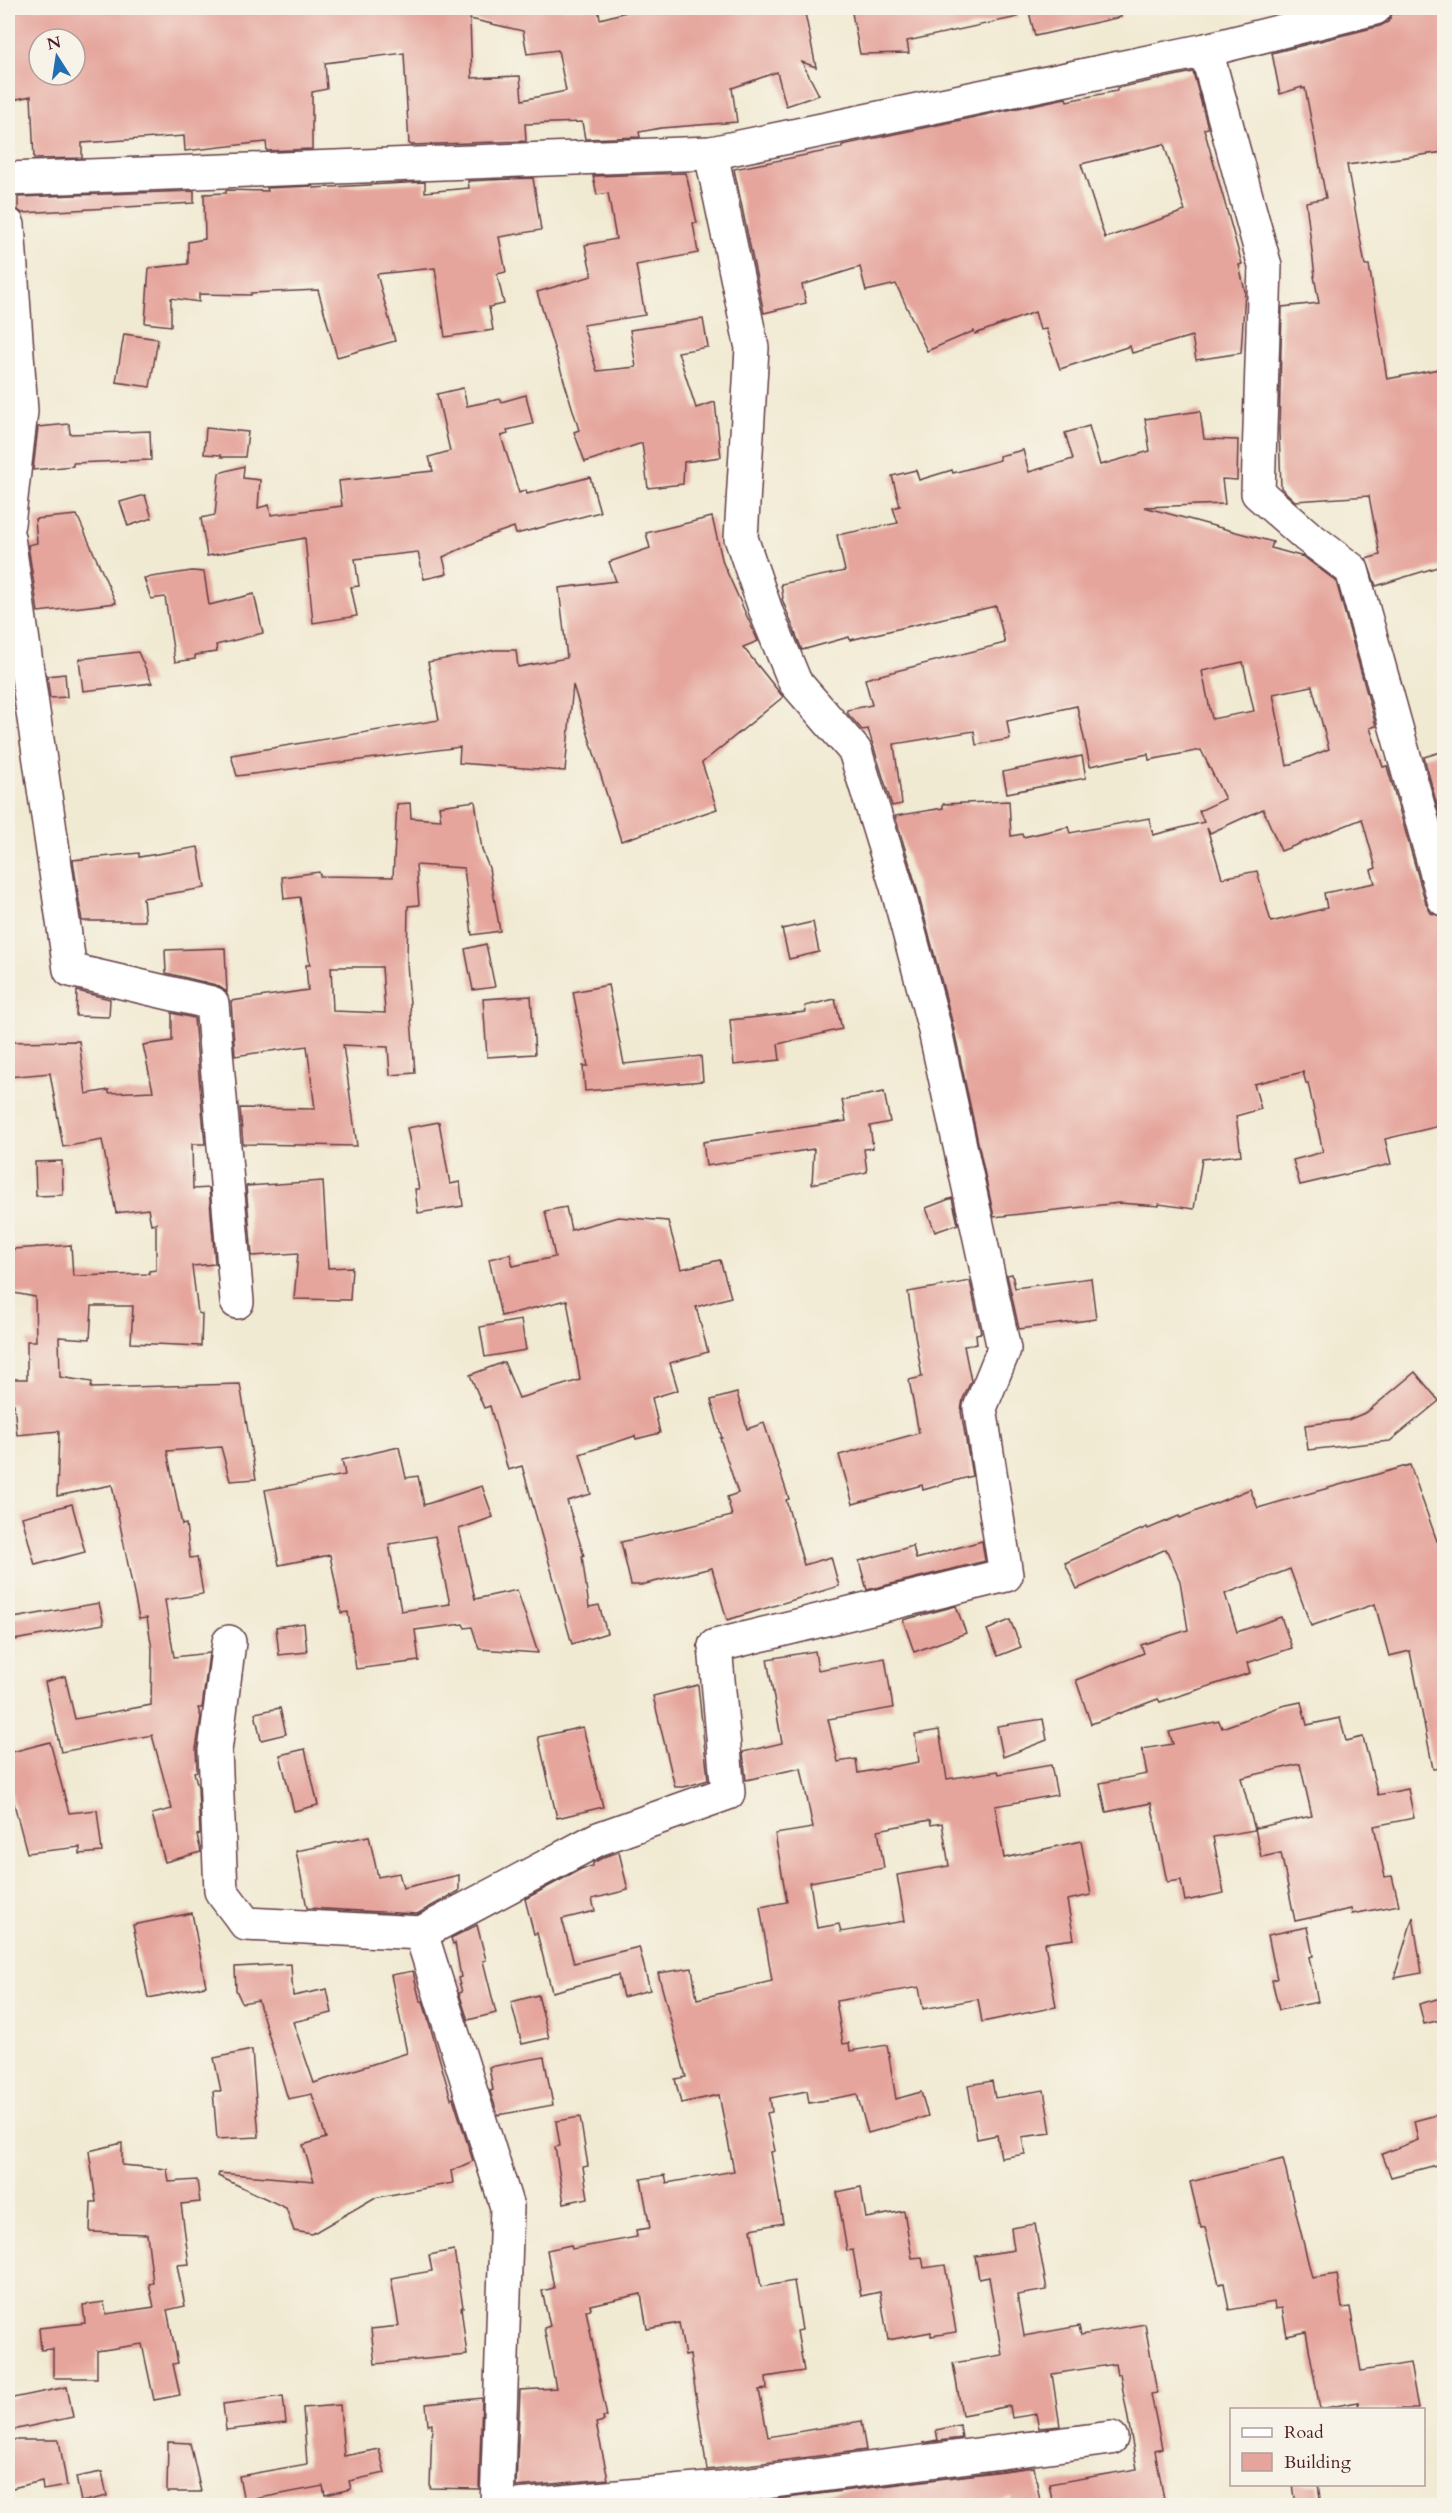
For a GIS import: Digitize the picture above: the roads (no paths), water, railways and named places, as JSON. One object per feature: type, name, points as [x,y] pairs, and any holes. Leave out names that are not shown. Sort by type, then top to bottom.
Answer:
[{"type":"street","points":[[8,179],[711,153],[1206,50],[1375,8]]},
{"type":"street","points":[[1206,50],[1265,266],[1258,493],[1307,536],[1352,570],[1444,898]]},
{"type":"street","points":[[229,1642],[215,1751],[221,1891],[246,1924],[421,1933],[598,1839],[728,1793],[715,1646],[1006,1575],[980,1408],[1004,1349],[934,1026],[897,887],[855,751],[795,682],[767,614],[741,538],[752,348],[711,153]]},
{"type":"street","points":[[8,225],[21,411],[8,524]]},
{"type":"street","points":[[8,537],[70,970],[212,1003],[237,1302]]},
{"type":"street","points":[[421,1933],[507,2207],[497,2505]]},
{"type":"street","points":[[517,2505],[719,2488],[1111,2438]]}]
